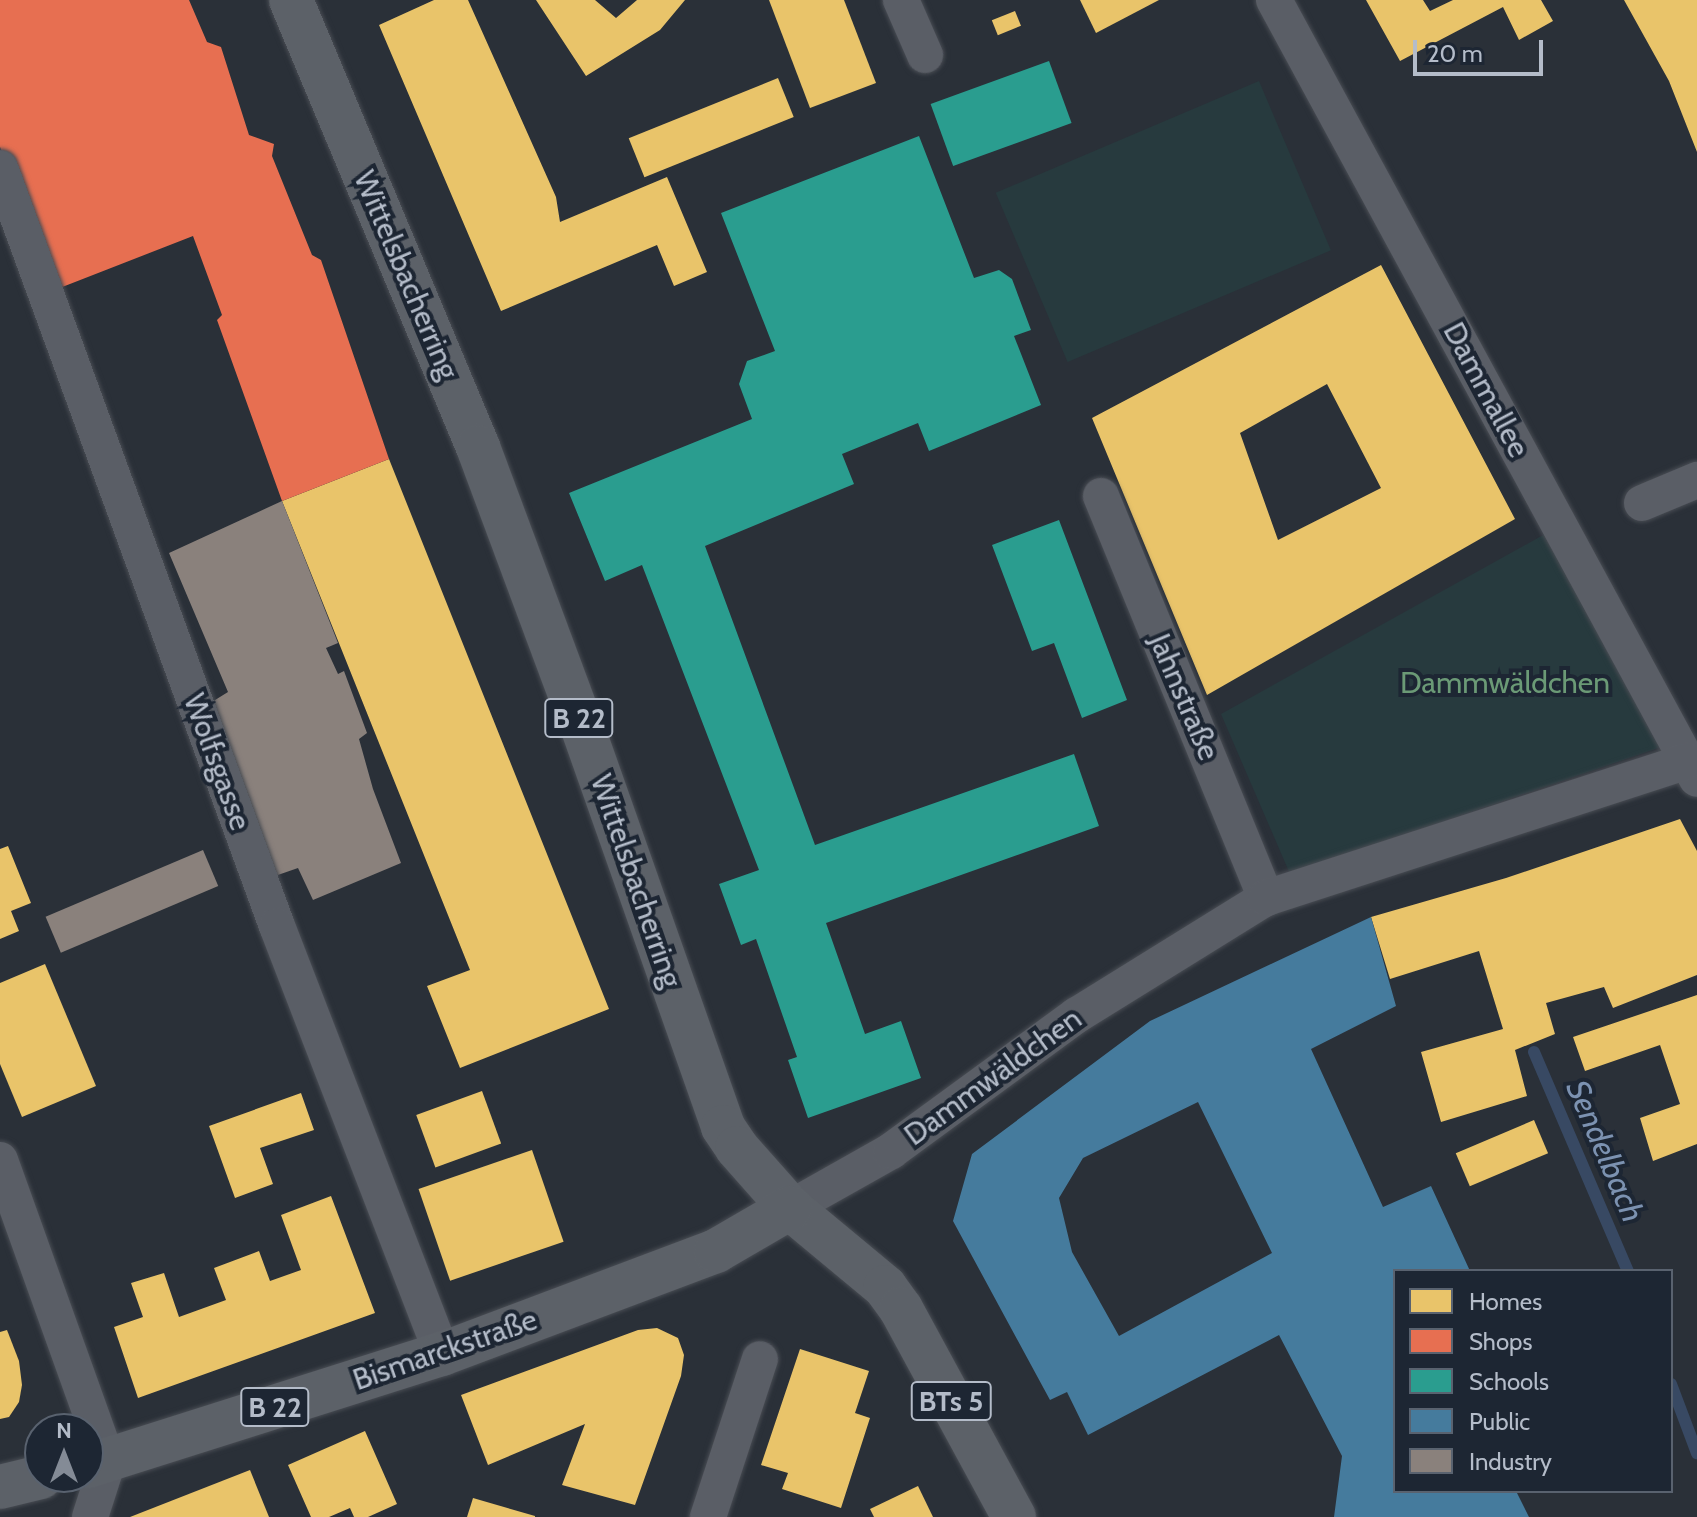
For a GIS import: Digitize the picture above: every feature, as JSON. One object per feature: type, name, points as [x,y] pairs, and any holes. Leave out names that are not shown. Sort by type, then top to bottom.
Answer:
[{"type":"main road","name":"Wittelsbacherring","points":[[291,0],[478,447],[585,735],[723,1127],[737,1148],[790,1208],[885,1287],[901,1309],[1014,1517]]},
{"type":"main road","name":"Bismarckstraße","points":[[104,1461],[442,1354],[716,1251],[790,1208]]},
{"type":"main road","points":[[0,1487],[24,1481]]},
{"type":"street","points":[[901,0],[925,55]]},
{"type":"street","name":"Dammallee","points":[[1274,0],[1692,770]]},
{"type":"street","name":"Wolfsgasse","points":[[0,168],[277,926],[442,1354]]},
{"type":"street","points":[[1642,503],[1697,480]]},
{"type":"street","name":"Jahnstraße","points":[[1101,496],[1266,898]]},
{"type":"street","name":"Dammwäldchen","points":[[790,1208],[891,1151],[1077,1015],[1266,898],[1692,770]]},
{"type":"street","points":[[0,1160],[82,1413]]},
{"type":"street","points":[[708,1517],[760,1359]]},
{"type":"street","points":[[90,1517],[94,1493]]},
{"type":"green space","points":[[1259,81],[1331,250],[1068,362],[996,193]]},
{"type":"green space","name":"Dammwäldchen","points":[[1554,529],[1661,747],[1290,874],[1221,714]]},
{"type":"building: Homes","points":[[434,0],[468,0],[556,197],[560,222],[667,177],[707,272],[674,286],[657,245],[501,311],[379,25]]},
{"type":"building: Homes","points":[[536,0],[595,0],[616,18],[637,0],[685,0],[660,30],[586,76]]},
{"type":"building: Homes","points":[[769,0],[844,0],[876,83],[810,108]]},
{"type":"building: Homes","points":[[1080,0],[1159,0],[1096,33]]},
{"type":"building: Homes","points":[[1366,0],[1423,0],[1430,11],[1453,0],[1541,0],[1553,21],[1519,40],[1503,7],[1400,61]]},
{"type":"building: Homes","points":[[1624,0],[1697,0],[1697,152],[1669,81]]},
{"type":"building: Homes","points":[[1015,11],[1021,26],[998,35],[992,20]]},
{"type":"building: Homes","points":[[778,78],[794,117],[644,177],[629,138]]},
{"type":"building: Homes","points":[[1381,265],[1515,519],[1207,695],[1092,418]],"holes":[[[1327,384],[1381,488],[1278,540],[1240,433]]]},
{"type":"building: Homes","points":[[389,459],[609,1009],[460,1068],[427,986],[470,970],[282,501]]},
{"type":"building: Homes","points":[[1680,819],[1697,851],[1697,975],[1613,1008],[1604,987],[1546,1003],[1555,1034],[1515,1050],[1527,1096],[1441,1122],[1421,1052],[1503,1029],[1479,951],[1390,979],[1371,917],[1506,878]]},
{"type":"building: Homes","points":[[8,846],[31,903],[11,911],[19,931],[0,939],[0,849]]},
{"type":"building: Homes","points":[[45,964],[96,1086],[22,1117],[0,1064],[0,983]]},
{"type":"building: Homes","points":[[1697,995],[1697,1144],[1653,1161],[1640,1118],[1680,1104],[1660,1045],[1585,1071],[1573,1037]]},
{"type":"building: Homes","points":[[482,1091],[501,1144],[435,1168],[416,1115]]},
{"type":"building: Homes","points":[[301,1093],[314,1130],[260,1148],[273,1184],[235,1198],[209,1126]]},
{"type":"building: Homes","points":[[1534,1120],[1548,1153],[1470,1186],[1456,1153]]},
{"type":"building: Homes","points":[[532,1150],[564,1242],[450,1281],[419,1189]]},
{"type":"building: Homes","points":[[331,1196],[375,1313],[138,1398],[114,1327],[143,1317],[131,1283],[164,1273],[179,1317],[226,1300],[214,1268],[259,1251],[270,1281],[301,1270],[281,1215]]},
{"type":"building: Homes","points":[[657,1328],[678,1338],[684,1355],[681,1376],[635,1505],[562,1485],[585,1424],[488,1465],[461,1395],[638,1330]]},
{"type":"building: Homes","points":[[7,1330],[19,1361],[22,1385],[19,1402],[9,1417],[0,1419],[0,1332]]},
{"type":"building: Homes","points":[[800,1349],[869,1371],[855,1413],[870,1418],[841,1508],[782,1489],[788,1473],[761,1465]]},
{"type":"building: Homes","points":[[365,1431],[397,1504],[368,1517],[354,1517],[350,1508],[329,1517],[311,1517],[288,1465]]},
{"type":"building: Homes","points":[[250,1470],[269,1517],[130,1517]]},
{"type":"building: Homes","points":[[918,1486],[933,1517],[874,1517],[870,1509]]},
{"type":"building: Homes","points":[[473,1498],[535,1516],[535,1517],[467,1517]]},
{"type":"building: Shops","points":[[0,0],[189,0],[207,42],[221,47],[249,135],[274,144],[272,156],[312,255],[321,260],[389,459],[282,501],[217,320],[222,315],[193,236],[52,291],[0,147]]},
{"type":"building: Schools","points":[[1049,61],[1072,123],[953,166],[931,104]]},
{"type":"building: Schools","points":[[919,136],[974,278],[999,270],[1012,279],[1031,330],[1014,336],[1041,405],[929,451],[918,423],[842,454],[854,484],[705,546],[815,845],[1074,754],[1099,826],[826,923],[865,1034],[901,1021],[921,1078],[808,1118],[788,1060],[797,1057],[756,939],[741,945],[719,884],[759,870],[642,565],[605,581],[569,493],[752,419],[739,384],[747,361],[775,351],[721,213]]},
{"type":"building: Schools","points":[[1059,520],[1127,700],[1082,718],[1054,643],[1032,651],[992,545]]},
{"type":"building: Public","points":[[1371,917],[1396,1006],[1311,1049],[1383,1207],[1431,1186],[1469,1269],[1393,1269],[1393,1493],[1517,1493],[1529,1517],[1334,1517],[1342,1456],[1279,1335],[1088,1435],[1067,1392],[1050,1400],[953,1221],[972,1154],[1150,1021]],"holes":[[[1198,1102],[1272,1253],[1119,1336],[1072,1252],[1059,1198],[1083,1158]]]},
{"type":"building: Industry","points":[[282,501],[338,643],[326,648],[338,674],[344,671],[367,733],[359,739],[373,789],[401,863],[313,900],[298,868],[275,876],[207,705],[228,692],[169,553]]},
{"type":"building: Industry","points":[[203,850],[218,886],[61,953],[46,917]]},
{"type":"waterway","name":"Sendelbach","points":[[1534,1052],[1627,1269]]},
{"type":"waterway","name":"Sendelbach","points":[[1673,1389],[1697,1453]]}]
